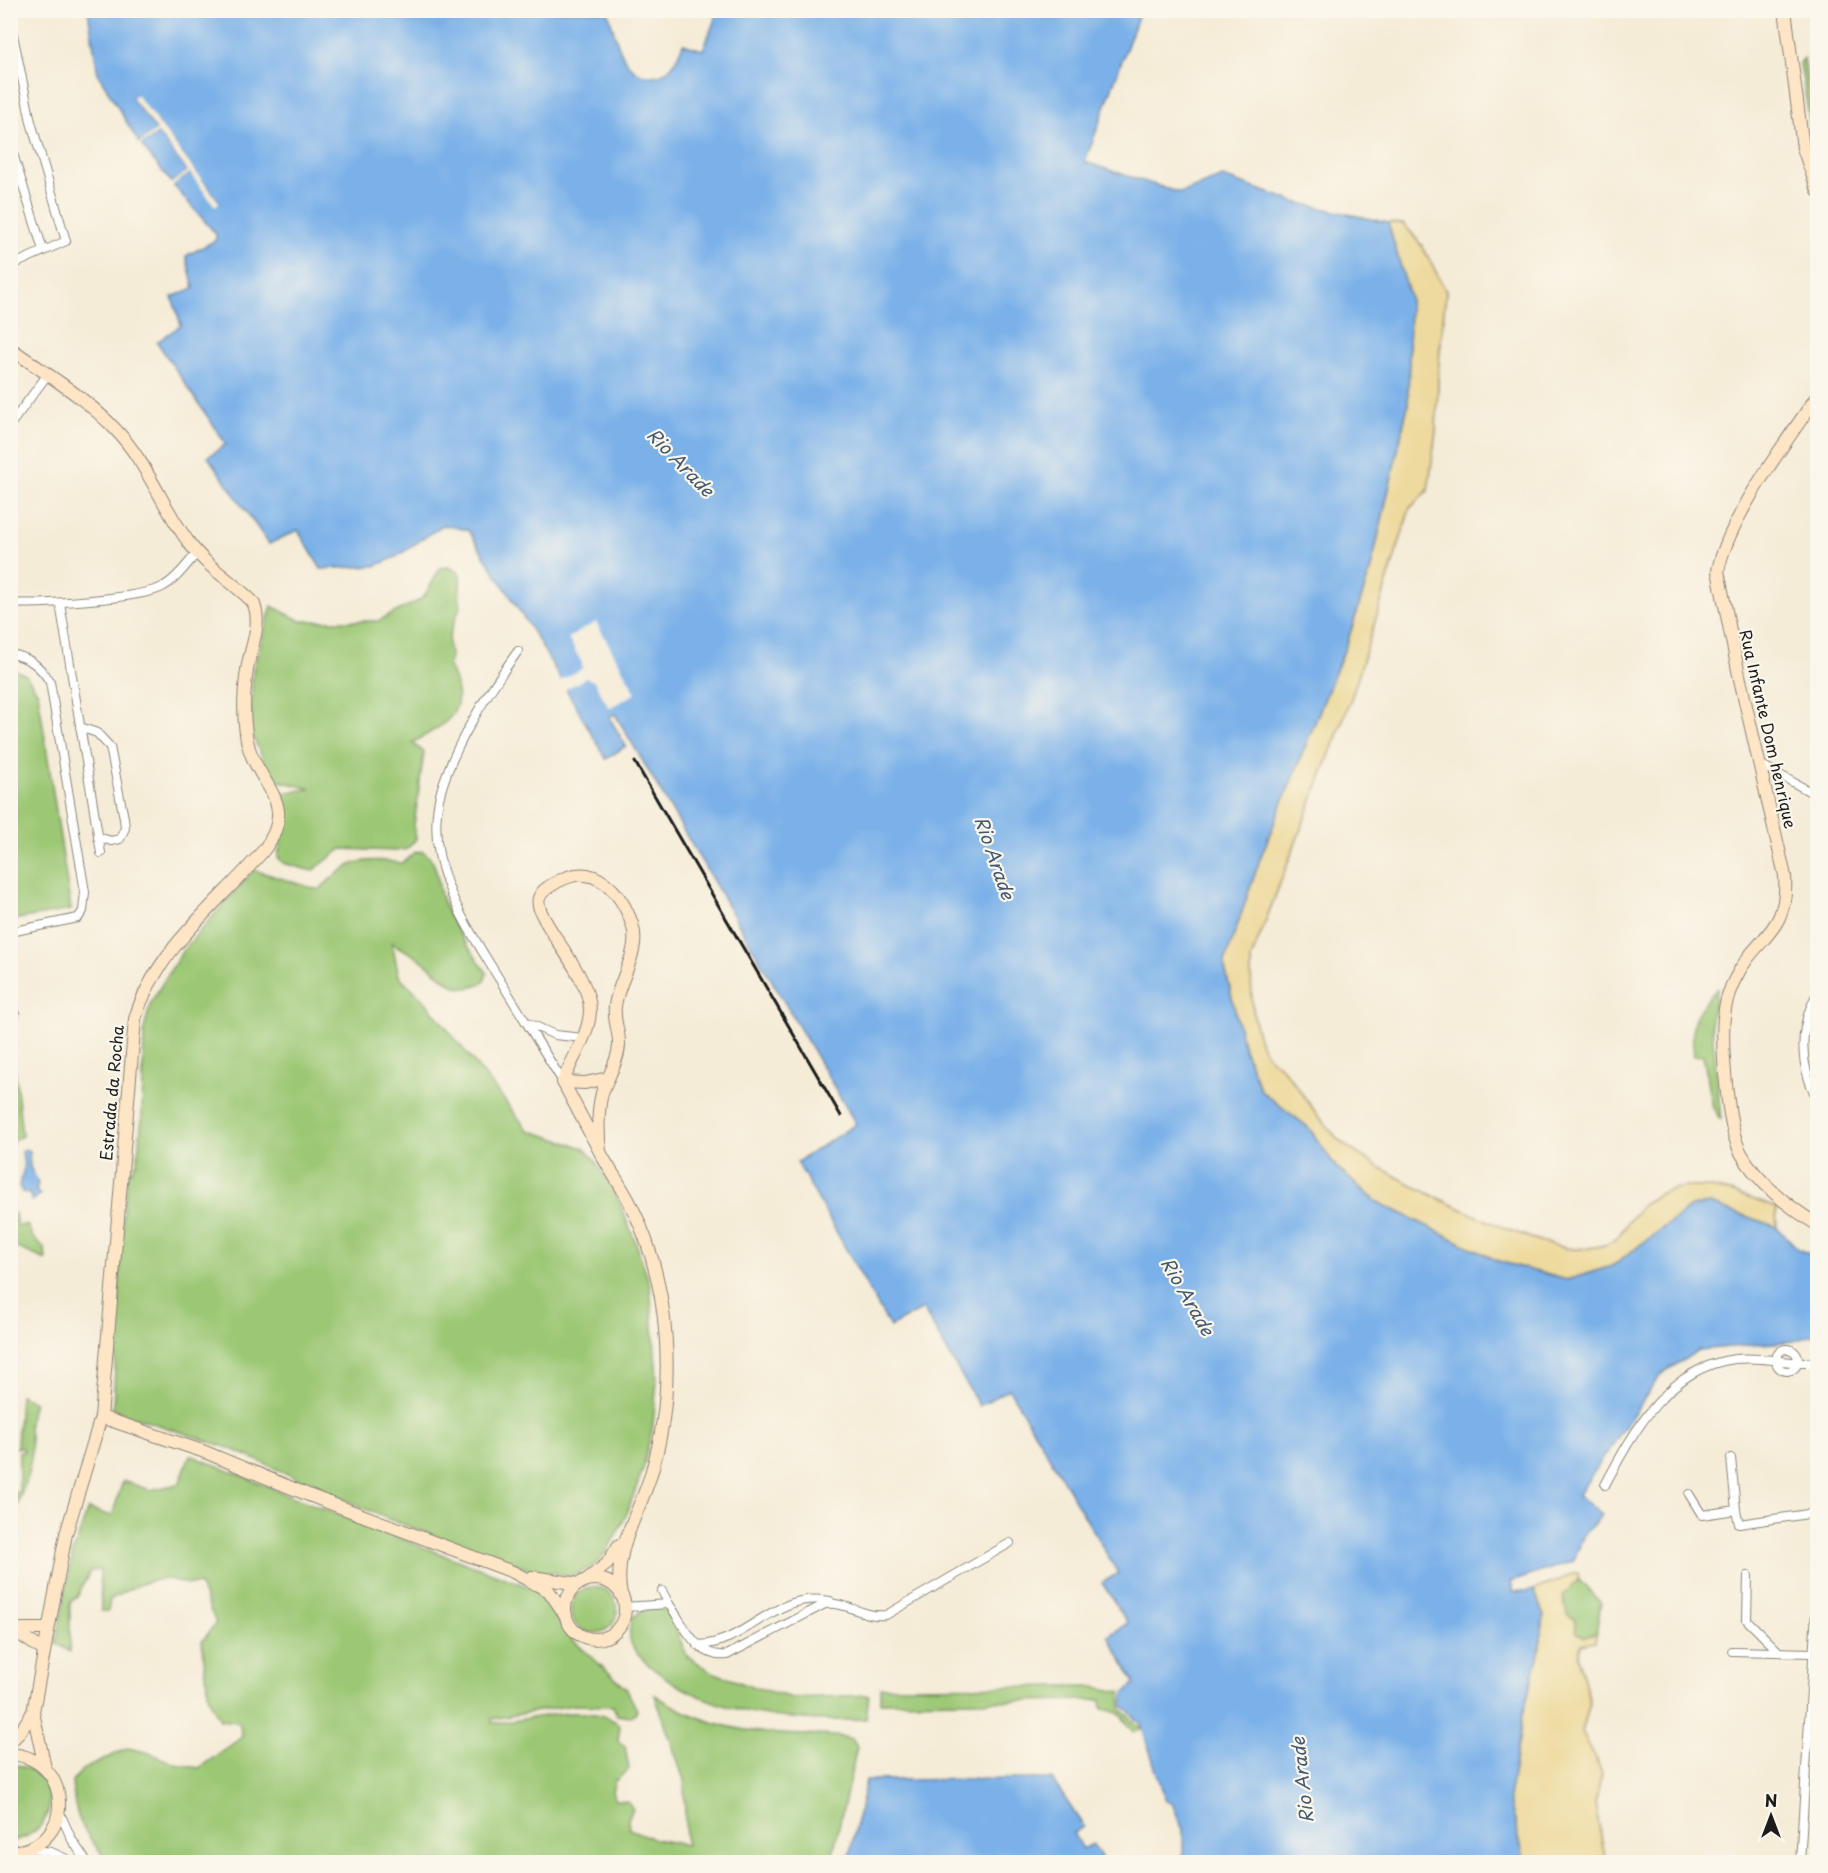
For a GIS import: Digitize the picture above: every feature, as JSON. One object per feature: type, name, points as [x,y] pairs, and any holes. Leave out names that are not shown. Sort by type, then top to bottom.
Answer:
[{"type":"street","points":[[1785,10],[1803,148],[1818,191]]},
{"type":"street","points":[[10,20],[31,122],[66,241],[10,266]]},
{"type":"street","points":[[10,144],[43,250]]},
{"type":"street","points":[[10,346],[116,429],[146,470],[186,539],[197,553],[174,578],[157,589],[60,603],[10,603]]},
{"type":"street","points":[[10,425],[48,375]]},
{"type":"street","name":"Rua Infante Dom henrique","points":[[1818,395],[1763,476],[1721,553],[1718,571],[1758,762],[1785,876],[1786,893],[1779,921],[1736,976],[1725,1008],[1732,1134],[1742,1155],[1760,1178],[1818,1225]]},
{"type":"street","name":"Estrada da Rocha","points":[[59,1811],[58,1790],[45,1768],[33,1712],[42,1650],[66,1534],[102,1417],[135,1019],[139,1003],[158,968],[263,851],[274,837],[279,822],[278,807],[252,761],[245,732],[247,670],[255,635],[257,610],[248,597],[197,553]]},
{"type":"street","points":[[60,603],[101,853]]},
{"type":"street","points":[[102,1417],[205,1452],[321,1500],[513,1572],[549,1591],[572,1627],[581,1635],[600,1638],[611,1633],[620,1625],[623,1601],[618,1567],[631,1523],[651,1474],[665,1409],[665,1331],[655,1271],[631,1204],[563,1082],[465,924],[448,891],[436,834],[441,791],[455,759],[494,683],[518,651]]},
{"type":"street","points":[[10,654],[32,661],[43,670],[50,682],[85,903],[81,914],[68,922],[10,932]]},
{"type":"street","points":[[1818,702],[1815,707],[1818,717]]},
{"type":"street","points":[[80,727],[98,733],[110,747],[124,818],[125,828],[120,838],[111,841],[98,837]]},
{"type":"street","points":[[1758,762],[1818,796]]},
{"type":"street","points":[[563,1082],[583,1038],[590,1013],[588,994],[582,978],[538,908],[541,893],[547,888],[574,874],[586,873],[609,884],[631,921],[636,937],[615,1004],[614,1021],[619,1048],[602,1095],[597,1123],[600,1152]]},
{"type":"street","points":[[1818,992],[1811,1002],[1804,1028],[1802,1053],[1805,1075],[1818,1100]]},
{"type":"street","points":[[10,1003],[15,1014],[10,1024]]},
{"type":"street","points":[[525,1022],[555,1035],[583,1038]]},
{"type":"street","points":[[563,1082],[585,1083],[608,1077]]},
{"type":"street","points":[[1776,1362],[1779,1352],[1788,1349],[1796,1355],[1798,1363]]},
{"type":"street","points":[[1605,1485],[1635,1432],[1654,1405],[1691,1373],[1715,1363],[1737,1359],[1809,1363],[1818,1358]]},
{"type":"street","points":[[1731,1458],[1739,1524],[1815,1513],[1818,1510]]},
{"type":"street","points":[[1689,1494],[1702,1515],[1736,1510]]},
{"type":"street","points":[[566,1616],[567,1598],[581,1582],[607,1564],[631,1523]]},
{"type":"street","points":[[697,1645],[723,1640],[789,1602],[815,1598],[837,1602],[863,1614],[886,1615],[1010,1542]]},
{"type":"street","points":[[513,1572],[581,1582],[596,1579],[608,1582],[623,1601],[669,1604]]},
{"type":"street","points":[[1748,1576],[1747,1620],[1779,1652]]},
{"type":"street","points":[[1800,1863],[1818,1584]]},
{"type":"street","points":[[662,1591],[697,1645],[708,1655],[727,1655],[812,1610],[837,1602]]},
{"type":"street","points":[[11,1629],[46,1629]]},
{"type":"street","points":[[11,1629],[42,1650]]},
{"type":"street","points":[[1732,1651],[1813,1653]]},
{"type":"street","name":"Estrada da Rocha","points":[[10,1742],[20,1732],[33,1712]]},
{"type":"street","points":[[10,1754],[33,1759],[45,1768]]},
{"type":"street","points":[[17,1854],[38,1845],[52,1830],[59,1811]]},
{"type":"street","points":[[59,1811],[72,1840],[87,1863]]},
{"type":"street","points":[[17,1854],[51,1852],[72,1863]]},
{"type":"green space","points":[[1804,58],[1817,154],[1817,169],[1800,63]]},
{"type":"green space","points":[[448,567],[459,572],[461,580],[459,596],[461,604],[451,630],[449,650],[451,657],[448,664],[457,693],[457,704],[454,713],[438,728],[412,743],[424,752],[414,825],[416,839],[407,849],[396,851],[342,849],[312,871],[283,863],[278,857],[287,819],[280,793],[311,789],[272,779],[250,730],[253,669],[272,606],[301,621],[378,621],[420,600],[440,568]]},
{"type":"green space","points":[[11,668],[26,675],[38,693],[71,910],[11,920]]},
{"type":"green space","points":[[422,851],[435,866],[441,896],[450,916],[487,973],[484,982],[475,986],[467,988],[453,985],[424,962],[392,943],[399,976],[425,1001],[528,1130],[584,1148],[594,1159],[615,1192],[650,1285],[657,1379],[653,1425],[643,1469],[626,1516],[606,1553],[593,1566],[573,1576],[528,1569],[388,1519],[232,1449],[113,1410],[122,1226],[128,1176],[137,1162],[142,1119],[144,1029],[151,1002],[183,950],[254,870],[319,890],[339,872],[356,863],[376,860],[402,863],[414,853]]},
{"type":"green space","points":[[1718,987],[1711,1018],[1721,1120],[1713,1108],[1703,1055],[1694,1056],[1693,1033],[1693,1024],[1698,1011]]},
{"type":"green space","points":[[15,1069],[22,1136],[13,1140],[11,1149],[11,1073]]},
{"type":"green space","points":[[11,1213],[15,1213],[17,1226],[27,1225],[34,1239],[45,1249],[46,1260],[11,1245]]},
{"type":"green space","points":[[20,1395],[35,1402],[29,1424],[30,1465],[16,1509],[14,1508],[14,1493],[19,1492],[19,1452],[24,1451],[23,1448],[17,1448]]},
{"type":"green space","points":[[190,1455],[353,1521],[540,1591],[551,1604],[566,1634],[626,1688],[637,1710],[630,1717],[617,1715],[613,1706],[573,1705],[492,1719],[492,1723],[576,1713],[607,1717],[620,1725],[618,1741],[625,1746],[629,1769],[615,1781],[612,1791],[616,1800],[628,1801],[633,1810],[628,1819],[629,1829],[655,1839],[686,1845],[684,1780],[655,1695],[700,1718],[749,1731],[791,1735],[826,1735],[852,1739],[857,1747],[831,1862],[108,1862],[87,1834],[78,1817],[72,1782],[82,1770],[128,1748],[150,1753],[175,1764],[199,1768],[242,1737],[239,1722],[220,1720],[209,1699],[202,1641],[216,1623],[199,1584],[167,1579],[152,1580],[123,1592],[110,1600],[108,1611],[101,1611],[100,1570],[90,1571],[78,1595],[70,1603],[70,1652],[56,1643],[73,1552],[88,1509],[112,1516],[123,1481],[150,1490],[179,1484]]},
{"type":"green space","points":[[1579,1580],[1601,1602],[1596,1634],[1585,1637],[1577,1633],[1575,1620],[1567,1615],[1563,1595]]},
{"type":"green space","points":[[594,1587],[603,1588],[611,1593],[616,1601],[616,1619],[611,1627],[603,1632],[594,1633],[585,1632],[577,1627],[572,1619],[571,1610],[572,1601],[577,1593],[585,1588]]},
{"type":"green space","points":[[654,1608],[668,1611],[687,1656],[712,1672],[793,1698],[869,1695],[866,1719],[811,1720],[756,1713],[704,1698],[679,1686],[643,1660],[631,1642],[632,1618],[641,1611]]},
{"type":"green space","points":[[1089,1686],[1121,1692],[1121,1709],[1142,1730],[1133,1732],[1120,1714],[1102,1708],[1101,1700],[880,1702],[880,1687]]},
{"type":"green space","points":[[11,1764],[28,1769],[40,1778],[47,1789],[49,1802],[47,1815],[40,1827],[28,1836],[11,1841]]},
{"type":"sand","points":[[1388,223],[1404,224],[1422,246],[1446,291],[1439,361],[1436,431],[1428,491],[1410,508],[1352,696],[1251,959],[1253,1007],[1260,1042],[1266,1054],[1282,1068],[1330,1131],[1355,1152],[1416,1187],[1526,1236],[1556,1246],[1576,1249],[1604,1245],[1612,1242],[1633,1215],[1658,1195],[1674,1189],[1691,1187],[1726,1191],[1776,1208],[1777,1227],[1710,1204],[1691,1207],[1612,1266],[1566,1280],[1498,1261],[1376,1201],[1336,1167],[1308,1127],[1261,1091],[1244,1049],[1224,964],[1261,856],[1347,643],[1371,568],[1408,405],[1410,298]]},
{"type":"sand","points":[[1578,1572],[1579,1580],[1563,1595],[1567,1615],[1575,1620],[1577,1633],[1585,1637],[1596,1634],[1595,1642],[1581,1645],[1578,1656],[1590,1703],[1582,1731],[1602,1773],[1595,1804],[1606,1862],[1525,1862],[1509,1798],[1523,1713],[1539,1653],[1544,1616],[1534,1590]]},
{"type":"water","name":"Rio Arade","points":[[88,11],[608,11],[617,42],[626,61],[641,74],[652,76],[669,69],[683,44],[703,50],[718,11],[1140,11],[1085,162],[1180,193],[1223,177],[1295,202],[1388,223],[1410,298],[1408,405],[1371,568],[1347,643],[1261,856],[1224,964],[1244,1049],[1261,1091],[1308,1127],[1336,1167],[1376,1201],[1498,1261],[1567,1280],[1612,1266],[1691,1207],[1710,1204],[1777,1227],[1798,1249],[1817,1257],[1817,1334],[1794,1341],[1699,1350],[1661,1374],[1578,1495],[1602,1515],[1584,1534],[1574,1561],[1511,1582],[1513,1592],[1534,1590],[1544,1616],[1539,1653],[1523,1714],[1509,1798],[1525,1862],[1183,1862],[1183,1830],[1172,1803],[1166,1801],[1141,1724],[1123,1706],[1124,1694],[1135,1683],[1108,1636],[1128,1623],[1102,1583],[1118,1573],[1009,1389],[979,1406],[923,1309],[890,1327],[797,1162],[856,1124],[615,714],[609,717],[626,746],[606,759],[538,640],[468,530],[443,525],[396,557],[375,566],[321,569],[298,530],[269,544],[208,457],[226,444],[157,342],[181,325],[172,297],[194,288],[186,256],[216,240],[216,234],[173,185],[190,173],[220,203],[136,95],[132,98],[157,131],[139,143],[98,74]]},
{"type":"water","points":[[158,133],[188,171],[172,183],[141,145]]},
{"type":"water","points":[[25,1149],[29,1151],[30,1167],[38,1182],[36,1191],[40,1195],[32,1201],[30,1194],[22,1192],[19,1186],[24,1168],[22,1151]]},
{"type":"water","points":[[1052,1779],[1084,1827],[1073,1833],[1082,1849],[1093,1844],[1104,1862],[848,1862],[866,1780]]},
{"type":"pier","points":[[136,94],[220,203],[215,206],[190,173],[171,187],[169,185],[188,171],[158,133],[138,147],[137,145],[157,130],[132,98]]},
{"type":"pier","points":[[596,622],[636,693],[609,708],[594,681],[585,678],[563,691],[557,682],[582,669],[582,663],[568,638]]},
{"type":"railway","points":[[635,762],[841,1116]]}]
